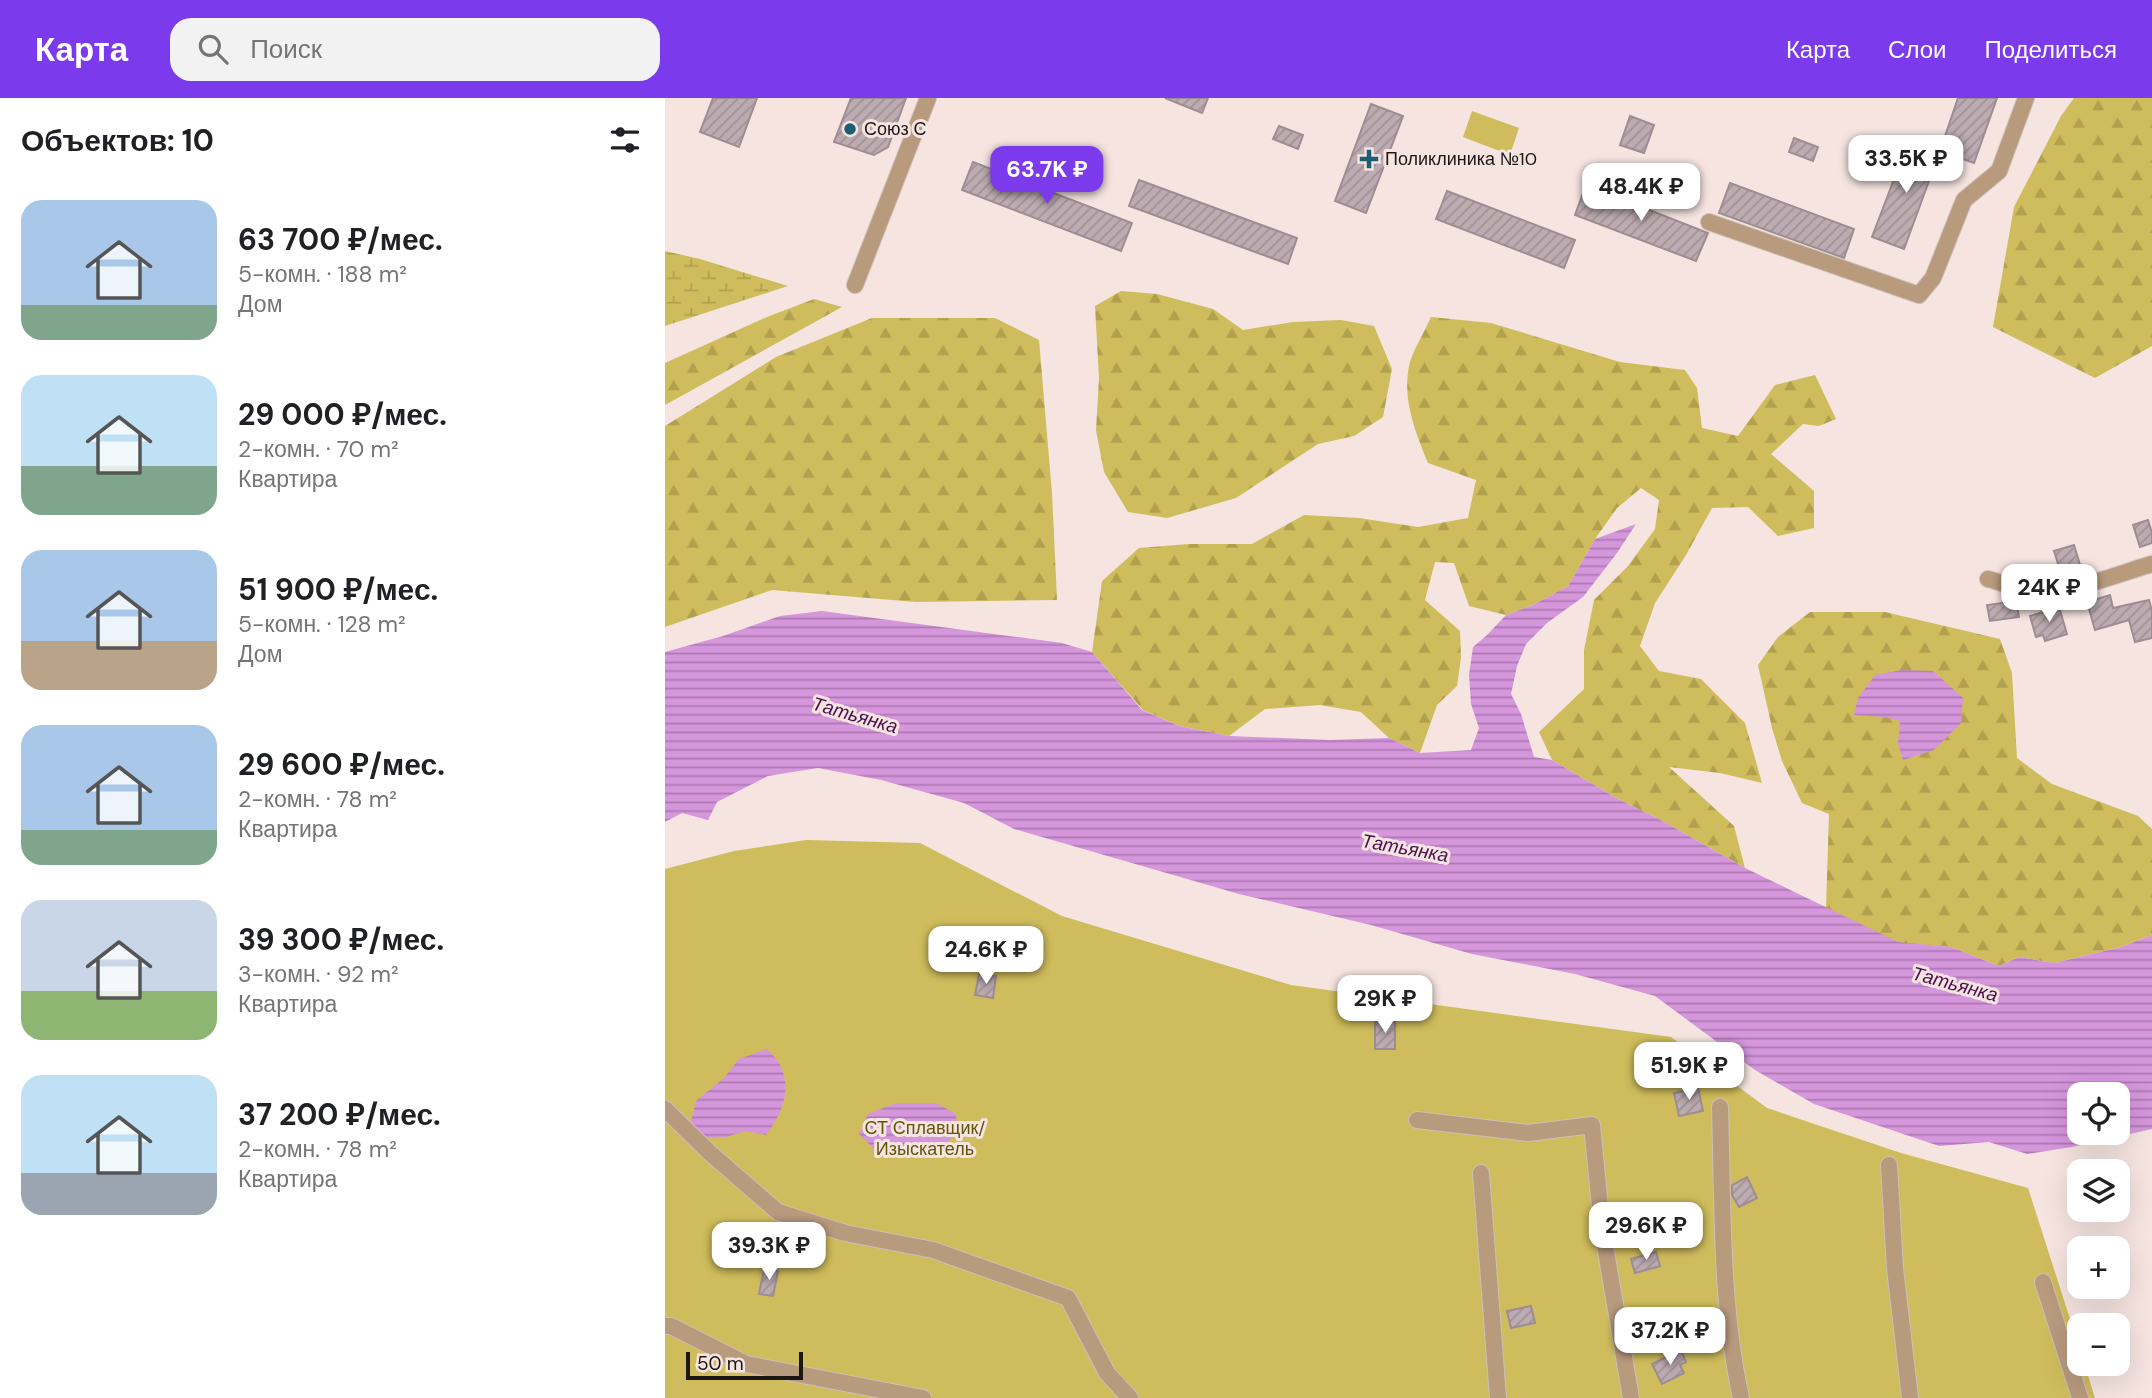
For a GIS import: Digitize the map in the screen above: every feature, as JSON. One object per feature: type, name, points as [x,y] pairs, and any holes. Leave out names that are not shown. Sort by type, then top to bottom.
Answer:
[{"type":"street","points":[[855,285],[927,98]]},
{"type":"street","points":[[1709,222],[1919,295],[1933,278],[1964,200],[1999,171],[2026,98]]},
{"type":"street","points":[[1988,579],[2025,590],[2055,590],[2152,564]]},
{"type":"street","points":[[1720,1107],[1726,1305],[1734,1368],[1741,1398]]},
{"type":"street","points":[[665,1109],[710,1153],[778,1212],[845,1233],[933,1250],[1068,1298],[1107,1373],[1130,1398]]},
{"type":"street","points":[[1417,1120],[1528,1133],[1593,1125],[1602,1228],[1631,1398]]},
{"type":"street","points":[[1889,1164],[1895,1268],[1910,1398]]},
{"type":"street","points":[[1481,1173],[1498,1398]]},
{"type":"street","points":[[2043,1282],[2080,1398]]},
{"type":"street","points":[[665,1326],[671,1326],[746,1364],[923,1398]]},
{"type":"green space","points":[[2074,98],[2152,98],[2152,346],[2095,378],[1993,327],[2014,207],[2061,116]]},
{"type":"green space","points":[[1472,111],[1519,128],[1510,155],[1463,137]]},
{"type":"green space","points":[[665,251],[700,259],[788,286],[665,326]]},
{"type":"green space","points":[[1121,291],[1157,294],[1213,309],[1243,330],[1293,322],[1341,320],[1374,326],[1392,369],[1383,417],[1354,436],[1318,444],[1236,498],[1167,518],[1128,512],[1104,472],[1096,430],[1099,378],[1095,306]]},
{"type":"green space","points":[[814,299],[842,307],[665,405],[665,363]]},
{"type":"green space","points":[[1431,317],[1491,323],[1620,362],[1685,370],[1697,388],[1702,428],[1738,436],[1775,385],[1815,375],[1836,419],[1819,426],[1803,424],[1771,454],[1814,491],[1814,528],[1778,536],[1748,507],[1712,508],[1655,603],[1640,646],[1659,671],[1701,679],[1745,723],[1762,783],[1720,773],[1669,767],[1734,826],[1745,868],[1552,760],[1539,732],[1584,689],[1584,650],[1594,600],[1628,566],[1655,529],[1659,500],[1641,488],[1617,508],[1595,539],[1568,586],[1533,605],[1506,615],[1469,606],[1454,563],[1435,562],[1425,600],[1460,631],[1461,658],[1457,686],[1437,705],[1420,753],[1389,738],[1361,712],[1320,705],[1265,709],[1229,736],[1179,726],[1143,710],[1092,652],[1102,581],[1139,548],[1189,544],[1252,544],[1304,515],[1359,518],[1418,527],[1468,518],[1476,480],[1428,463],[1408,401],[1410,362]]},
{"type":"green space","points":[[872,318],[995,318],[1039,340],[1052,493],[1057,600],[916,602],[772,590],[665,627],[665,426],[776,357]]},
{"type":"green space","points":[[1810,612],[1885,612],[2000,639],[2012,673],[2017,758],[2052,784],[2138,816],[2152,829],[2152,935],[2121,947],[2054,963],[2019,957],[1999,966],[1951,947],[1898,943],[1826,908],[1829,814],[1802,803],[1782,761],[1758,665],[1778,637]]},
{"type":"green space","name":"СТ Сплавщик/ Изыскатель","points":[[806,840],[920,843],[1062,916],[1291,985],[1671,1037],[1767,1108],[1901,1153],[2028,1188],[2068,1313],[2067,1376],[2088,1376],[2095,1398],[665,1398],[665,869],[734,851]]},
{"type":"water","name":"Татьянка","points":[[1636,524],[1583,597],[1547,623],[1526,644],[1517,666],[1511,694],[1521,714],[1534,757],[1552,760],[1745,868],[1898,942],[1951,947],[1999,966],[2019,957],[2054,963],[2121,947],[2152,935],[2152,1129],[2130,1134],[2130,1082],[2067,1082],[2067,1145],[2081,1145],[2027,1154],[1989,1142],[1939,1146],[1814,1104],[1755,1070],[1655,996],[1575,974],[1472,954],[1371,925],[1239,894],[1014,829],[964,803],[881,780],[818,768],[768,776],[717,802],[708,820],[682,813],[665,822],[665,652],[780,616],[822,611],[1062,643],[1092,652],[1142,710],[1179,726],[1229,736],[1330,740],[1389,738],[1420,753],[1471,750],[1479,728],[1471,704],[1469,675],[1473,647],[1506,615],[1533,605],[1568,586],[1595,539]]},
{"type":"water","points":[[1902,670],[1933,671],[1963,698],[1961,723],[1934,750],[1903,760],[1898,744],[1900,721],[1854,715],[1858,698],[1875,675]]},
{"type":"water","points":[[767,1049],[780,1065],[785,1094],[780,1111],[766,1135],[745,1131],[726,1137],[704,1138],[691,1121],[696,1101],[724,1078],[739,1059]]},
{"type":"water","points":[[896,1103],[936,1103],[956,1114],[957,1133],[940,1148],[899,1154],[873,1148],[859,1134],[868,1114]]},
{"type":"building","points":[[713,98],[757,98],[739,147],[700,132]]},
{"type":"building","points":[[851,98],[906,98],[888,147],[874,155],[834,142]]},
{"type":"building","points":[[1165,98],[1208,98],[1202,113]]},
{"type":"building","points":[[1958,98],[1997,98],[1974,163],[1940,151]]},
{"type":"building","name":"Поликлиника №10","points":[[1371,104],[1403,116],[1366,213],[1335,201]]},
{"type":"building","points":[[1630,116],[1654,125],[1644,153],[1620,145]]},
{"type":"building","points":[[1279,126],[1303,135],[1298,149],[1273,139]]},
{"type":"building","points":[[1794,138],[1818,147],[1813,161],[1789,152]]},
{"type":"building","points":[[1909,140],[1940,151],[1904,249],[1872,237]]},
{"type":"building","points":[[973,162],[1132,223],[1121,251],[962,190]]},
{"type":"building","points":[[1139,180],[1297,238],[1288,264],[1129,206]]},
{"type":"building","points":[[1730,183],[1854,229],[1844,258],[1719,213]]},
{"type":"building","points":[[1586,185],[1708,233],[1696,261],[1575,215]]},
{"type":"building","points":[[1447,191],[1575,240],[1564,268],[1436,219]]},
{"type":"building","points":[[2148,520],[2152,543],[2140,547],[2133,525]]},
{"type":"building","points":[[2074,545],[2081,568],[2061,573],[2054,551]]},
{"type":"building","points":[[2110,595],[2113,608],[2149,600],[2152,611],[2152,638],[2135,642],[2129,620],[2095,630],[2087,602]]},
{"type":"building","points":[[2016,601],[2019,617],[1990,621],[1987,605]]},
{"type":"building","points":[[2059,607],[2067,634],[2045,641],[2043,635],[2036,637],[2030,616]]},
{"type":"building","points":[[979,974],[996,976],[993,998],[975,995]]},
{"type":"building","points":[[1375,1022],[1395,1022],[1395,1049],[1375,1049]]},
{"type":"building","points":[[1698,1088],[1703,1111],[1679,1116],[1674,1093]]},
{"type":"building","points":[[1747,1177],[1757,1198],[1739,1207],[1732,1195],[1732,1185]]},
{"type":"building","points":[[1656,1252],[1660,1266],[1635,1273],[1631,1259]]},
{"type":"building","points":[[764,1269],[778,1271],[773,1296],[759,1294]]},
{"type":"building","points":[[1531,1306],[1535,1323],[1511,1328],[1507,1311]]},
{"type":"building","points":[[1681,1350],[1686,1362],[1680,1365],[1684,1373],[1662,1384],[1652,1364]]},
{"type":"place","name":"Союз С","points":[[850,129]]},
{"type":"place","name":"Поликлиника №10","points":[[1369,159]]}]
